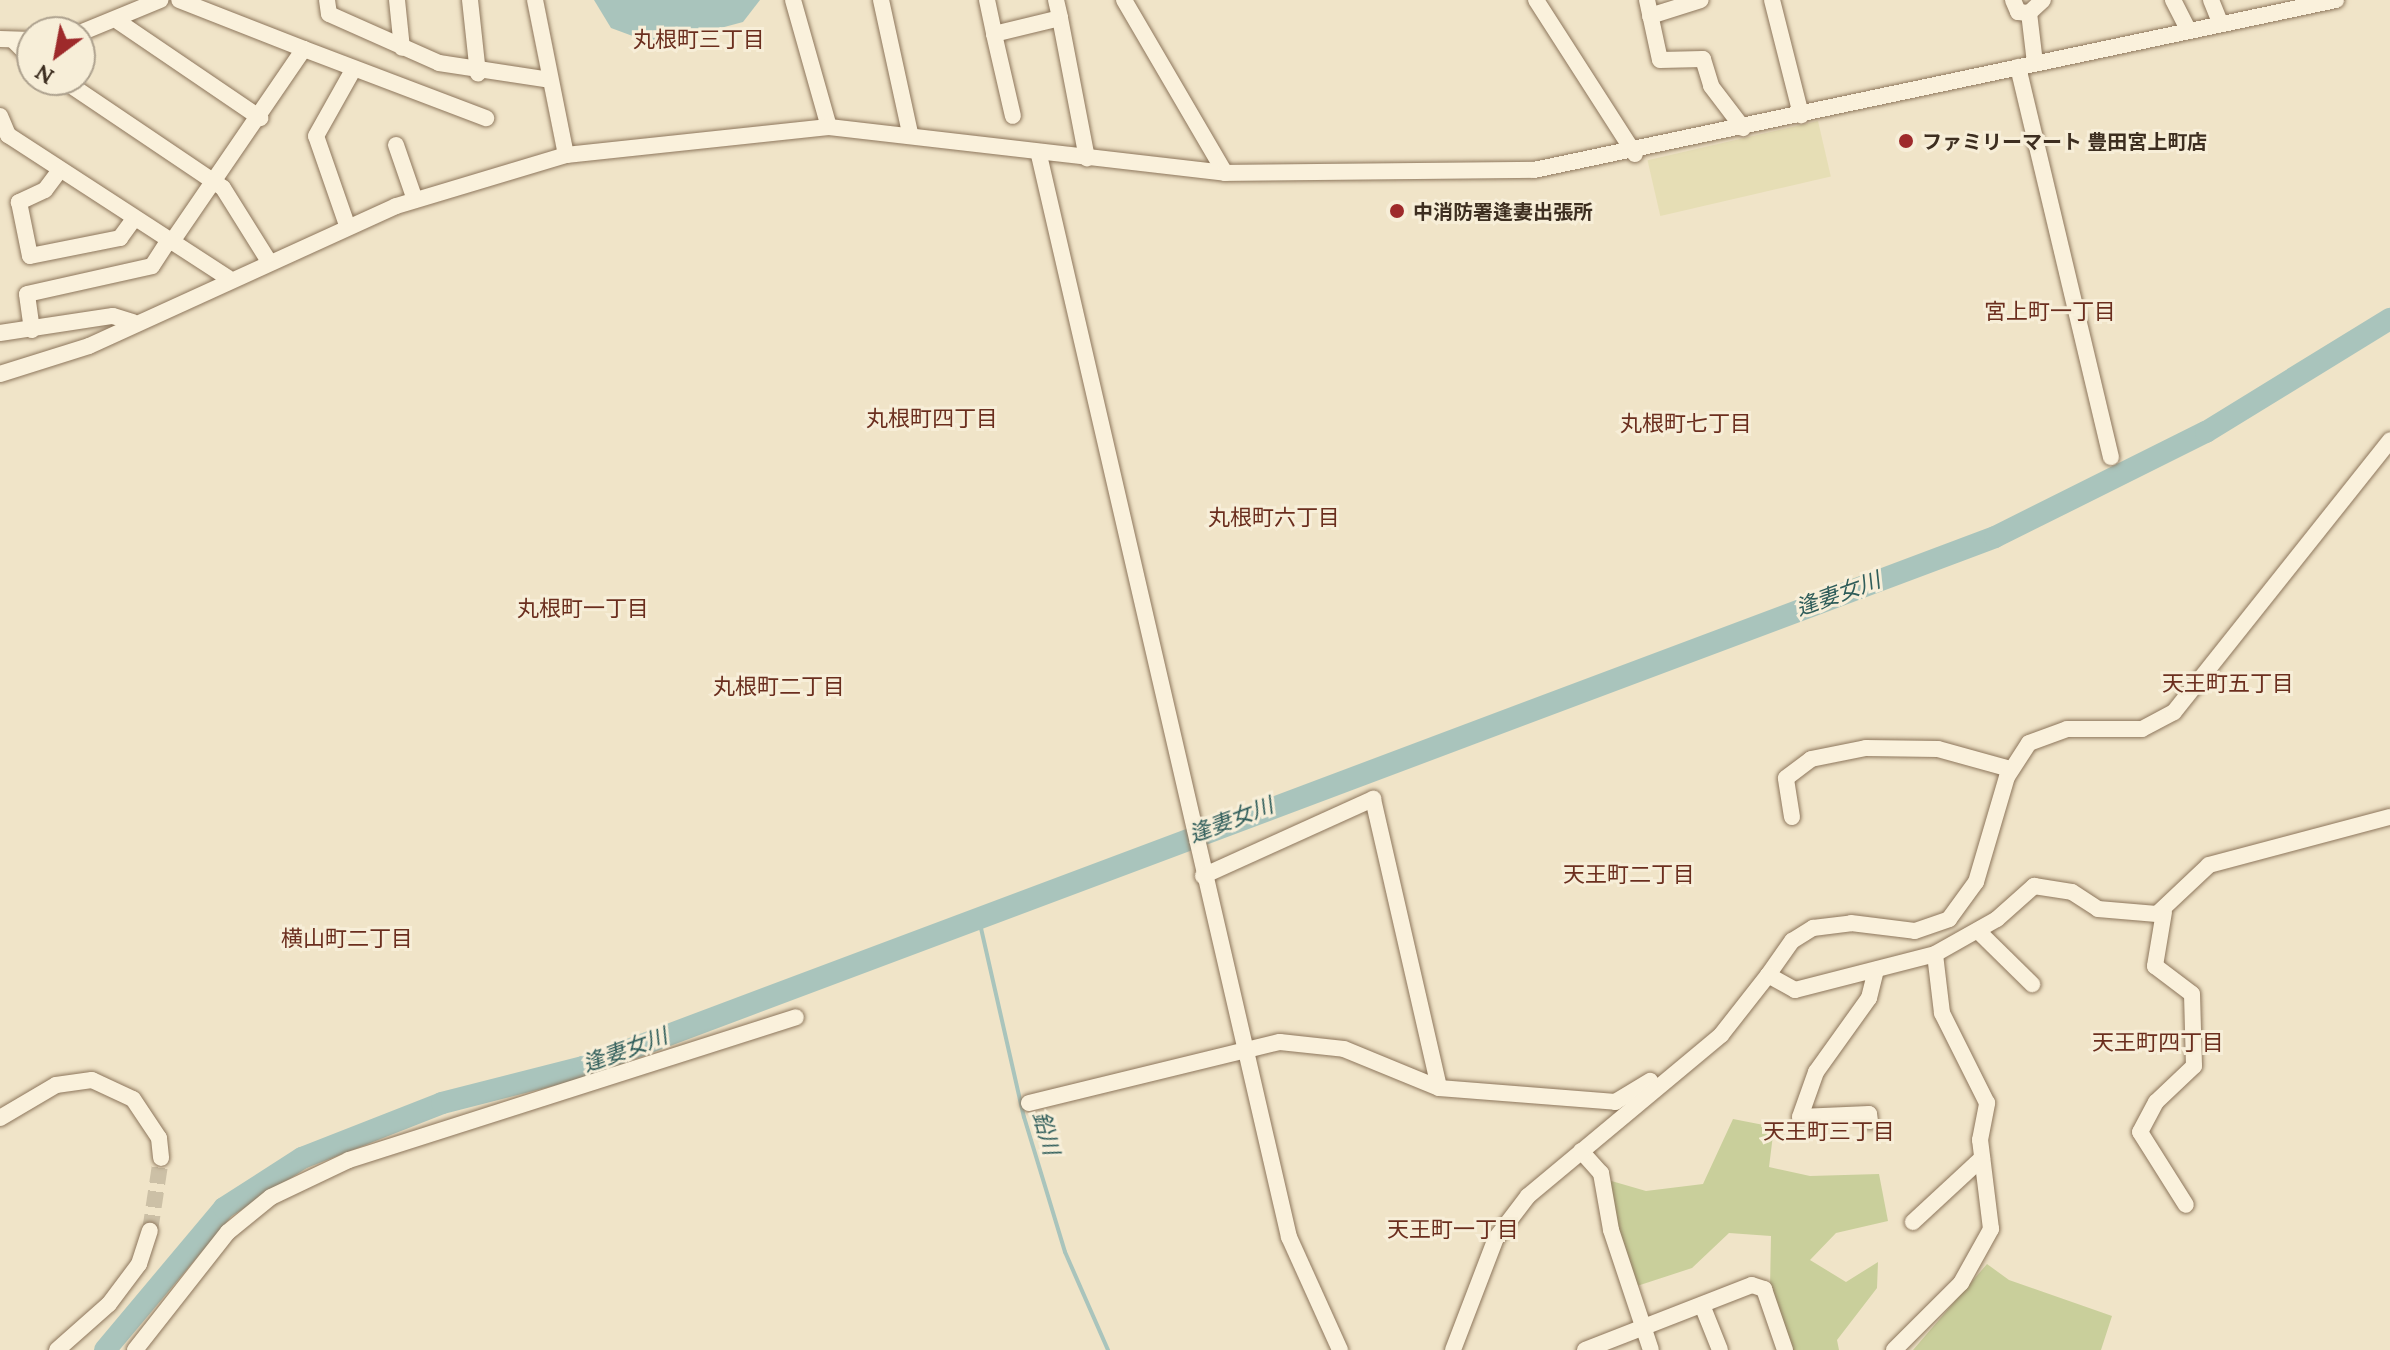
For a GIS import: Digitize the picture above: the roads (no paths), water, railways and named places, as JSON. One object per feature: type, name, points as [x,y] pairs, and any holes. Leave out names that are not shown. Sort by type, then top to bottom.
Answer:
[{"type":"street","points":[[96,28],[119,22],[160,0]]},
{"type":"street","points":[[179,0],[353,70],[486,118]]},
{"type":"street","points":[[327,0],[329,14],[402,48],[478,74],[550,80]]},
{"type":"street","points":[[397,0],[402,48]]},
{"type":"street","points":[[470,0],[478,74]]},
{"type":"street","points":[[535,0],[566,155]]},
{"type":"street","points":[[793,0],[829,127]]},
{"type":"street","points":[[881,0],[910,133]]},
{"type":"street","points":[[987,0],[1013,116]]},
{"type":"street","points":[[1056,0],[1087,158]]},
{"type":"street","points":[[1124,0],[1225,173]]},
{"type":"street","points":[[1536,0],[1635,154]]},
{"type":"street","points":[[1701,0],[1648,8],[1660,60],[1703,59],[1711,86],[1743,128]]},
{"type":"street","points":[[1772,0],[1801,115]]},
{"type":"street","points":[[2013,0],[2018,12],[2029,13]]},
{"type":"street","points":[[2043,0],[2029,13],[2026,65],[2111,457]]},
{"type":"street","points":[[2173,0],[2188,29]]},
{"type":"street","points":[[2211,0],[2220,22]]},
{"type":"street","points":[[0,374],[89,346],[133,322],[347,225],[415,200],[566,155],[829,127],[910,133],[1039,155],[1225,173],[1458,175],[1635,154],[2306,3],[2336,0]]},
{"type":"street","points":[[994,34],[1060,18]]},
{"type":"street","points":[[119,22],[260,118]]},
{"type":"street","points":[[32,330],[27,294],[152,266],[216,183],[304,49]]},
{"type":"street","points":[[347,225],[316,136],[353,70]]},
{"type":"street","points":[[87,96],[216,183],[268,260]]},
{"type":"street","points":[[0,116],[8,135],[228,278]]},
{"type":"street","points":[[396,145],[415,200]]},
{"type":"street","points":[[1039,155],[1188,814],[1289,1237],[1340,1350]]},
{"type":"street","points":[[60,170],[45,190],[19,202],[30,256],[120,238],[134,219]]},
{"type":"street","points":[[0,333],[113,316],[133,322]]},
{"type":"street","points":[[1453,1350],[1496,1238],[1528,1196],[1670,1074],[1721,1035],[1792,941],[1813,928],[1851,923],[1915,931],[1949,919],[1976,882],[2010,769],[2045,734],[2142,729],[2174,712],[2390,440]]},
{"type":"street","points":[[1792,817],[1786,778],[1811,759],[1866,748],[1938,749],[2010,769]]},
{"type":"street","points":[[1201,869],[1373,799],[1439,1088]]},
{"type":"street","points":[[2186,1205],[2140,1132],[2156,1102],[2194,1066],[2192,994],[2155,966],[2164,912],[2209,865],[2390,817]]},
{"type":"street","points":[[1768,975],[1795,990],[1935,954],[1978,931],[2034,886],[2072,892],[2123,914],[2164,912]]},
{"type":"street","points":[[1978,931],[2032,984]]},
{"type":"street","points":[[1894,1350],[1949,1298],[1988,1243],[1991,1195],[1982,1158],[1987,1103],[1942,1013],[1935,954]]},
{"type":"street","points":[[1870,1121],[1869,1114],[1800,1117],[1816,1072],[1869,998],[1876,970]]},
{"type":"street","points":[[135,1350],[228,1232],[271,1197],[349,1160],[796,1017]]},
{"type":"street","points":[[1029,1103],[1244,1049],[1313,1042],[1439,1088],[1615,1102],[1670,1074]]},
{"type":"street","points":[[0,1118],[56,1085],[92,1080],[133,1099],[159,1138],[161,1158]]},
{"type":"street","points":[[1581,1151],[1601,1173],[1651,1350]]},
{"type":"street","points":[[1913,1222],[1982,1158]]},
{"type":"street","points":[[57,1350],[109,1304],[139,1264],[150,1231]]},
{"type":"street","points":[[1585,1350],[1752,1285],[1764,1289],[1785,1350]]},
{"type":"street","points":[[1702,1305],[1720,1350]]},
{"type":"water","points":[[594,0],[760,0],[743,22],[657,45],[611,28]]},
{"type":"waterway","name":"逢妻女川","points":[[105,1350],[224,1208],[302,1158],[442,1103],[583,1067],[1995,537],[2206,432],[2390,319]]},
{"type":"waterway","name":"鉛川","points":[[978,915],[1024,1117],[1065,1252],[1108,1350]]},
{"type":"tunnel","points":[[150,1231],[161,1158]]},
{"type":"place","name":"ファミリーマート 豊田宮上町店","points":[[1906,141]]},
{"type":"place","name":"中消防署逢妻出張所","points":[[1397,211]]},
{"type":"district","name":"丸根町三丁目","points":[[699,40]]},
{"type":"district","name":"宮上町一丁目","points":[[2050,312]]},
{"type":"district","name":"丸根町四丁目","points":[[932,419]]},
{"type":"district","name":"丸根町七丁目","points":[[1686,424]]},
{"type":"district","name":"丸根町六丁目","points":[[1274,518]]},
{"type":"district","name":"丸根町一丁目","points":[[583,609]]},
{"type":"district","name":"天王町五丁目","points":[[2228,684]]},
{"type":"district","name":"丸根町二丁目","points":[[779,687]]},
{"type":"district","name":"天王町二丁目","points":[[1629,875]]},
{"type":"district","name":"横山町二丁目","points":[[347,939]]},
{"type":"district","name":"天王町四丁目","points":[[2158,1043]]},
{"type":"district","name":"天王町三丁目","points":[[1829,1132]]},
{"type":"district","name":"天王町一丁目","points":[[1453,1230]]}]
